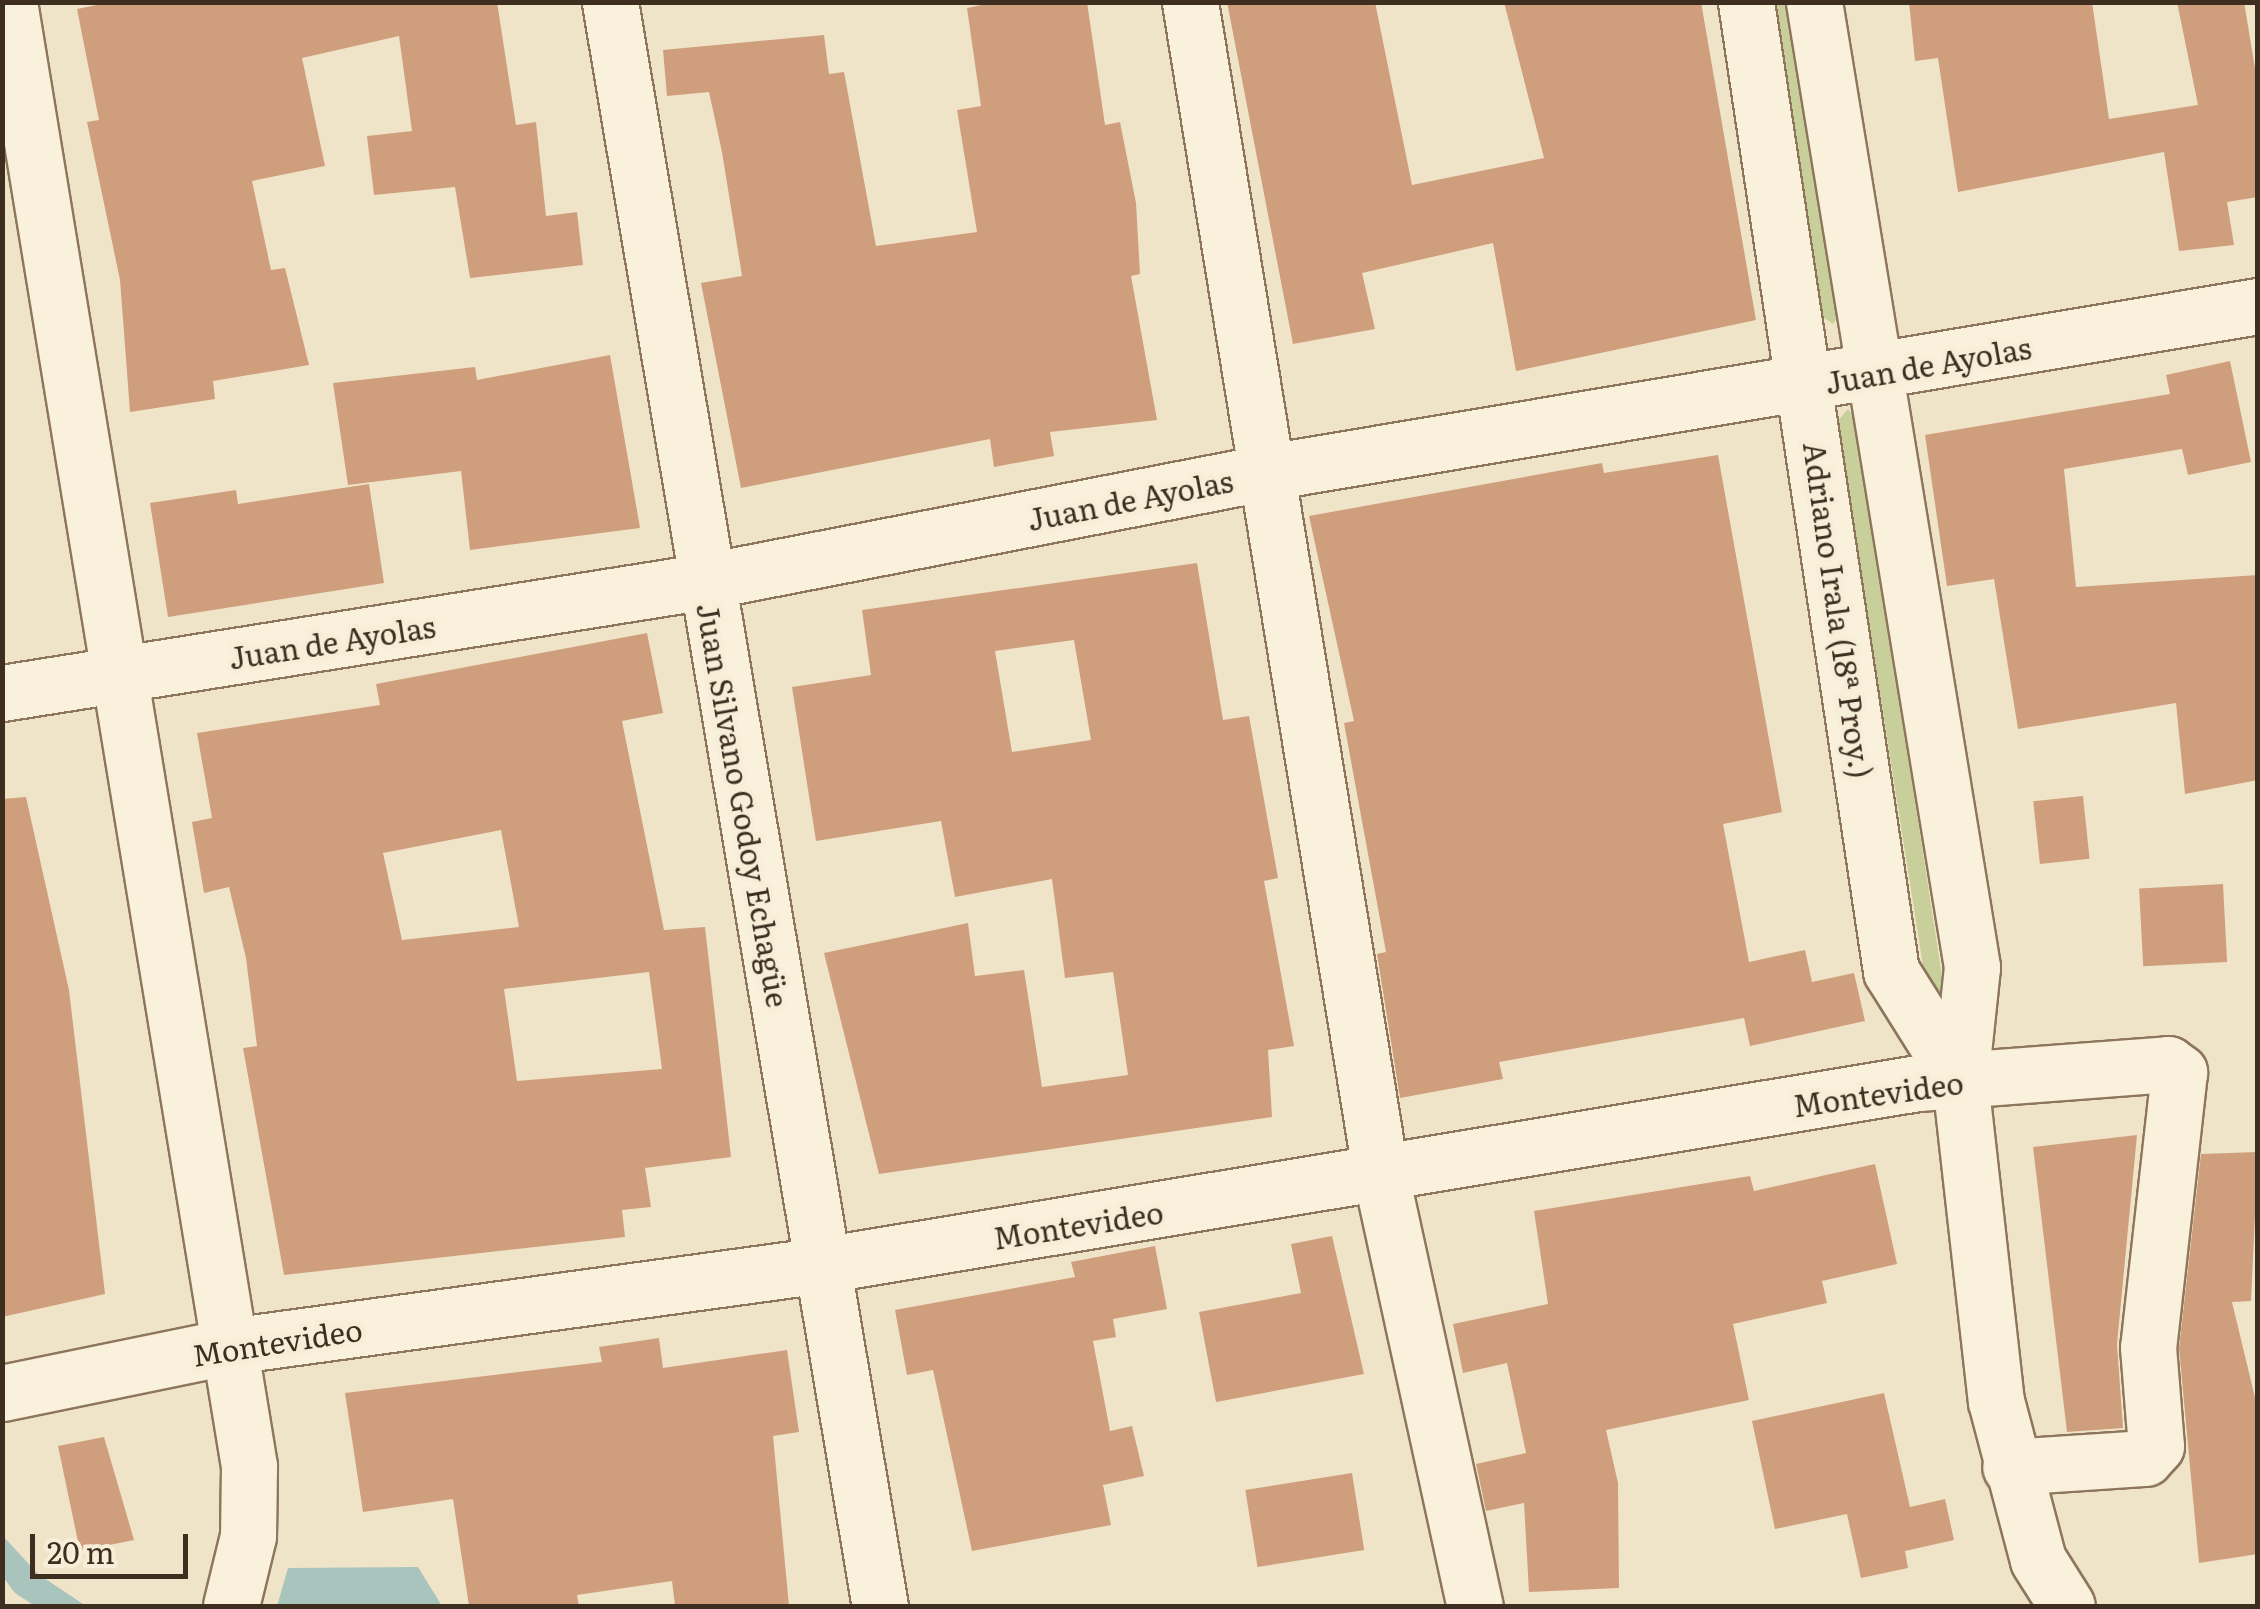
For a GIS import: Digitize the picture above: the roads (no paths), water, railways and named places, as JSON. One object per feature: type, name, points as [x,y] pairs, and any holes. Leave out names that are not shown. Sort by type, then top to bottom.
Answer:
[{"type":"street","points":[[9,2],[249,1466],[234,1597]]},
{"type":"street","name":"Juan Silvano Godoy Echagüe","points":[[610,2],[880,1606]]},
{"type":"street","points":[[1190,2],[1381,1176],[1473,1602]]},
{"type":"street","name":"Adriano Irala (18ª Proy.)","points":[[1746,2],[1808,386],[1891,971],[1960,1081]]},
{"type":"street","name":"Adriano Irala (18ª Proy.)","points":[[1814,2],[1972,966],[1960,1081],[2010,1467],[2038,1560],[2067,1606]]},
{"type":"street","name":"Juan de Ayolas","points":[[2,693],[707,581],[1268,472],[1808,386],[2258,306]]},
{"type":"street","name":"Montevideo","points":[[2,1393],[230,1346],[822,1265],[1960,1081],[2155,1060],[2179,1072],[2148,1347],[2156,1446],[2144,1458],[2010,1467]]},
{"type":"water","points":[[3,1536],[38,1574],[86,1606],[35,1606],[15,1593],[3,1577]]},
{"type":"water","points":[[418,1567],[442,1606],[277,1606],[288,1568]]}]
